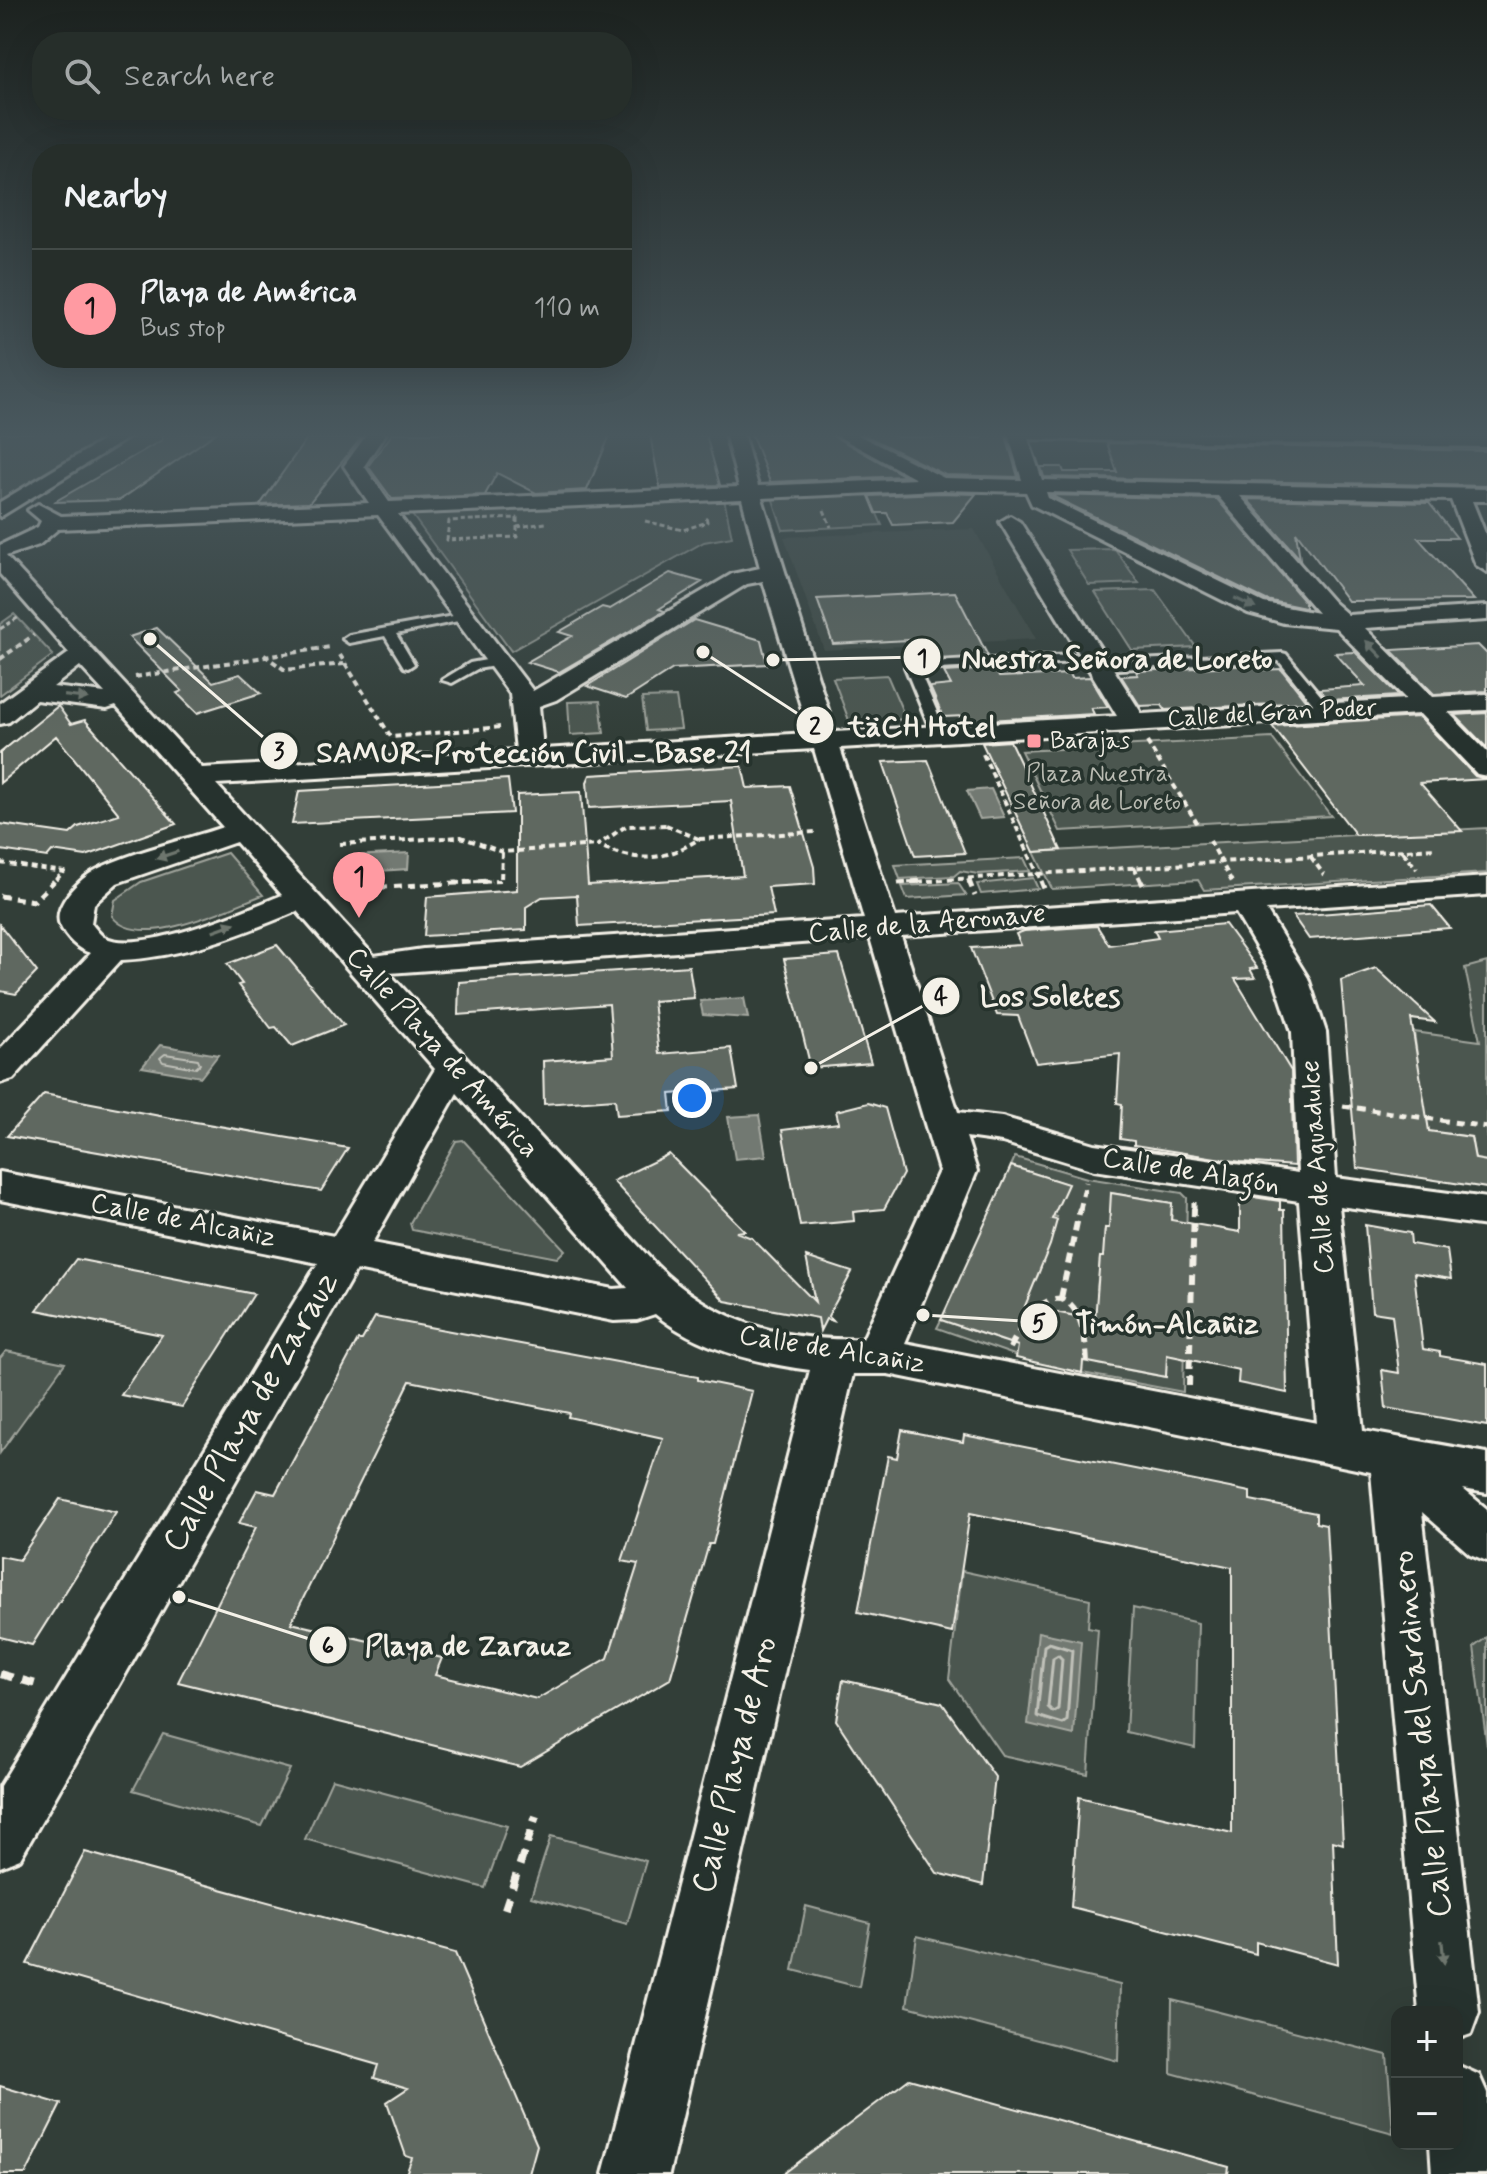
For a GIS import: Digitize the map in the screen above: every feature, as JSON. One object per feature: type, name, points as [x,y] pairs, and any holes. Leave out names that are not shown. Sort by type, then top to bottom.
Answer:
[{"type":"street","points":[[0,551],[26,543],[38,534]]},
{"type":"street","points":[[403,534],[526,702],[530,758]]},
{"type":"street","name":"Calle Playa de Aro","points":[[636,2174],[857,1356],[893,1314],[958,1171],[761,534]]},
{"type":"street","points":[[1018,534],[1134,722]]},
{"type":"street","points":[[1106,534],[1256,608],[1287,617],[1341,621],[1487,613]]},
{"type":"street","points":[[1264,534],[1341,621],[1360,636],[1487,768]]},
{"type":"street","points":[[1475,534],[1487,565]]},
{"type":"street","name":"Calle Playa de América","points":[[0,561],[84,657],[127,687],[195,777],[241,831],[305,897],[660,1295]]},
{"type":"street","points":[[526,702],[547,695],[740,579],[772,572]]},
{"type":"street","points":[[0,716],[72,660],[84,657]]},
{"type":"street","points":[[30,692],[107,701],[127,687]]},
{"type":"street","name":"Calle del Gran Poder","points":[[195,777],[1487,702]]},
{"type":"street","points":[[241,831],[106,877],[89,890],[73,919],[79,933],[93,943],[112,950],[168,947],[305,897]]},
{"type":"street","name":"Calle de la Aeronave","points":[[369,970],[385,963],[423,959],[858,931],[883,926],[1241,896],[1487,886]]},
{"type":"street","name":"Calle de Aguadulce","points":[[1241,896],[1291,978],[1309,1032],[1318,1191],[1342,1446]]},
{"type":"street","points":[[0,1071],[112,950]]},
{"type":"street","name":"Calle Playa de Zarauz","points":[[0,1839],[454,1067]]},
{"type":"street","name":"Calle de Alagón","points":[[946,1125],[985,1125],[1092,1156],[1318,1191],[1364,1192],[1487,1212]]},
{"type":"street","name":"Calle de Alcañiz","points":[[0,1186],[614,1305],[637,1304],[660,1295],[686,1316],[747,1340],[857,1356],[1487,1473]]},
{"type":"street","points":[[1393,1457],[1487,1539]]},
{"type":"street","name":"Calle Playa del Sardinero","points":[[1393,1457],[1448,2006]]},
{"type":"street","points":[[1463,2150],[1465,2174]]},
{"type":"lane","points":[[349,639],[464,617]]},
{"type":"lane","points":[[388,631],[408,664]]},
{"type":"lane","points":[[939,733],[911,667],[1282,657],[1326,711]]},
{"type":"lane","points":[[448,680],[474,666],[497,662]]},
{"type":"path","points":[[448,534],[447,540],[517,537],[517,534]]},
{"type":"path","points":[[0,629],[23,616]]},
{"type":"path","points":[[0,659],[39,633]]},
{"type":"path","points":[[127,687],[264,655],[323,646],[336,648],[391,737],[510,727]]},
{"type":"path","points":[[264,655],[276,667],[285,670],[344,664]]},
{"type":"path","points":[[1149,744],[1197,823]]},
{"type":"path","points":[[980,747],[1045,891]]},
{"type":"path","points":[[340,844],[461,837],[502,852],[598,845],[626,826],[666,825],[699,839],[815,832]]},
{"type":"path","points":[[598,845],[630,861],[670,858],[699,839]]},
{"type":"path","points":[[1210,841],[1241,896]]},
{"type":"path","points":[[897,883],[1436,848]]},
{"type":"path","points":[[366,888],[501,881],[502,852]]},
{"type":"path","points":[[0,863],[64,872],[34,901],[0,896]]},
{"type":"path","points":[[1134,867],[1143,885]]},
{"type":"path","points":[[967,878],[975,896]]},
{"type":"path","points":[[1338,1105],[1487,1127]]},
{"type":"path","points":[[1061,1298],[1088,1174]]},
{"type":"path","points":[[1189,1398],[1194,1191]]},
{"type":"path","points":[[1005,1361],[1019,1326],[1036,1304],[1051,1296],[1073,1303],[1080,1315],[1089,1342],[1087,1374]]},
{"type":"path","points":[[0,1674],[44,1685],[37,1696]]},
{"type":"path","points":[[505,1909],[536,1816]]},
{"type":"shaded area","points":[[977,534],[1036,639],[824,650],[784,537]]},
{"type":"green space","points":[[426,534],[731,534],[732,537],[704,542],[511,651]]},
{"type":"green space","points":[[1115,549],[1139,583],[1089,585],[1067,550]]},
{"type":"green space","points":[[1155,590],[1196,647],[1132,650],[1095,592]]},
{"type":"green space","points":[[14,614],[53,655],[0,695],[0,624]]},
{"type":"green space","points":[[887,675],[906,719],[850,723],[833,678]]},
{"type":"green space","points":[[676,697],[681,729],[646,731],[642,698]]},
{"type":"green space","points":[[600,701],[604,733],[570,735],[568,702]]},
{"type":"green space","name":"Plaza Nuestra Señora de Loreto","points":[[1272,738],[1331,816],[1060,831],[1021,751]]},
{"type":"green space","points":[[1487,828],[1487,873],[1204,890],[1198,880],[1052,889],[1034,852]]},
{"type":"green space","points":[[227,853],[263,895],[207,917],[163,929],[142,930],[125,926],[112,916],[115,900],[141,882]]},
{"type":"green space","points":[[1024,858],[1030,871],[978,874],[960,871],[954,876],[900,879],[895,865]]},
{"type":"green space","points":[[1033,878],[1038,889],[981,894],[977,884]]},
{"type":"green space","points":[[958,883],[966,895],[907,899],[902,886]]},
{"type":"green space","points":[[1487,962],[1487,1161],[1475,1159],[1471,1137],[1434,1132],[1370,1143],[1354,1140],[1353,1100],[1392,1097],[1424,1101],[1421,1079],[1390,1074],[1418,1062],[1414,1032],[1480,1041],[1465,968]]},
{"type":"green space","points":[[463,1140],[565,1250],[557,1258],[412,1230],[410,1223],[456,1141]]},
{"type":"green space","points":[[1015,1157],[1087,1178],[1182,1193],[1187,1198],[1183,1392],[1082,1373],[1084,1343],[1071,1315],[1043,1310],[1017,1356],[937,1328],[941,1320],[1003,1341],[1038,1275],[1057,1217],[1044,1213],[1067,1184],[1011,1166]],"holes":[[[1111,1193],[1172,1203],[1165,1377],[1098,1364],[1114,1292],[1097,1289],[1098,1279],[1115,1282],[1099,1267],[1100,1257],[1116,1260],[1104,1237],[1105,1228],[1119,1230]]]},
{"type":"green space","points":[[6,1351],[65,1363],[0,1453],[0,1358]]},
{"type":"green space","points":[[962,1571],[1090,1599],[1088,1627],[1098,1629],[1088,1774],[1002,1755],[949,1679]]},
{"type":"green space","points":[[1133,1608],[1198,1623],[1195,1748],[1126,1732]]},
{"type":"green space","points":[[1487,1637],[1487,1746],[1474,1647]]},
{"type":"green space","points":[[163,1734],[290,1769],[262,1826],[133,1790]]},
{"type":"green space","points":[[332,1779],[507,1826],[485,1888],[305,1839]]},
{"type":"green space","points":[[551,1836],[646,1861],[627,1924],[531,1897]]},
{"type":"green space","points":[[806,1906],[870,1923],[859,1987],[793,1970]]},
{"type":"green space","points":[[917,1936],[1120,1985],[1118,2061],[907,2006]]},
{"type":"green space","points":[[1172,2000],[1387,2055],[1391,2132],[1171,2073]]},
{"type":"water","points":[[991,789],[1004,817],[980,819],[967,791]]},
{"type":"water","points":[[409,853],[408,869],[349,873],[352,856]]},
{"type":"water","points":[[744,998],[748,1018],[703,1015],[700,1001]]},
{"type":"water","points":[[160,1045],[218,1055],[201,1077],[142,1067]]},
{"type":"water","points":[[759,1115],[766,1156],[735,1159],[728,1117]]},
{"type":"water","points":[[1038,1632],[1081,1641],[1074,1735],[1028,1724]]},
{"type":"building","points":[[1131,534],[1247,534],[1305,602],[1305,608],[1266,600]]},
{"type":"building","points":[[1278,534],[1296,534],[1300,559]]},
{"type":"building","points":[[1298,534],[1454,534],[1457,538],[1418,538],[1474,600],[1348,601]]},
{"type":"building","points":[[670,573],[702,582],[659,609],[664,611],[559,672],[527,662],[572,636],[559,632],[602,607],[610,609]]},
{"type":"building","points":[[955,592],[988,656],[938,659],[928,639],[833,644],[817,599]]},
{"type":"building","points":[[694,620],[761,640],[767,664],[673,669],[626,699],[587,686]]},
{"type":"building","points":[[157,628],[213,682],[240,674],[261,693],[197,713],[177,693],[182,691],[129,637]]},
{"type":"building","points":[[1478,645],[1487,654],[1487,691],[1434,694],[1391,650]]},
{"type":"building","points":[[1355,652],[1399,696],[1329,700],[1319,689],[1365,686],[1335,653]]},
{"type":"building","points":[[1256,665],[1260,670],[1281,669],[1307,702],[1165,710],[1162,705],[1140,706],[1121,676],[1138,675],[1136,671]]},
{"type":"building","points":[[995,669],[999,677],[1070,674],[1072,678],[1090,677],[1108,707],[1091,708],[1094,714],[971,721],[965,716],[943,717],[930,687],[951,685],[944,672]]},
{"type":"building","points":[[58,706],[71,724],[85,720],[176,824],[86,856],[52,851],[47,857],[0,850],[0,824],[70,834],[78,827],[119,814],[56,736],[0,783],[0,753]]},
{"type":"building","points":[[1487,713],[1487,748],[1455,715]]},
{"type":"building","points":[[1419,717],[1475,776],[1487,779],[1420,783],[1462,831],[1356,835],[1272,726]]},
{"type":"building","points":[[1010,741],[1061,850],[1034,852],[982,743]]},
{"type":"building","points":[[928,760],[965,853],[915,856],[883,762]]},
{"type":"building","points":[[742,766],[747,788],[790,786],[814,867],[815,884],[768,887],[774,915],[579,926],[577,895],[542,897],[526,907],[526,930],[424,936],[427,897],[517,890],[517,795],[581,792],[588,885],[743,876],[731,801],[589,808],[587,782],[590,775]]},
{"type":"building","points":[[508,779],[512,813],[292,824],[299,791]]},
{"type":"building","points":[[1431,905],[1450,928],[1309,939],[1293,916]]},
{"type":"building","points":[[1225,924],[1257,968],[1250,969],[1255,978],[1235,979],[1291,1071],[1294,1166],[1241,1162],[1134,1145],[1134,1141],[1120,1139],[1122,1104],[1117,1103],[1120,1054],[1036,1063],[1018,1016],[997,1015],[971,948],[1021,945],[1016,934],[1024,931],[1097,926],[1109,945],[1158,938],[1154,930]]},
{"type":"building","points":[[0,925],[37,972],[16,994],[0,991]]},
{"type":"building","points":[[277,945],[344,1025],[292,1046],[276,1027],[271,1028],[238,985],[242,984],[227,964]]},
{"type":"building","points":[[839,955],[871,1063],[811,1068],[784,959]]},
{"type":"building","points":[[689,966],[694,998],[653,1001],[659,1054],[731,1048],[738,1089],[670,1094],[672,1111],[617,1115],[615,1099],[544,1104],[543,1061],[613,1056],[609,1004],[458,1015],[459,982]]},
{"type":"building","points":[[1376,968],[1435,1022],[1411,1019],[1429,1131],[1471,1137],[1475,1159],[1487,1161],[1487,1188],[1357,1168],[1341,980]]},
{"type":"building","points":[[44,1094],[348,1148],[321,1191],[7,1136]]},
{"type":"building","points":[[868,1103],[885,1108],[903,1174],[884,1209],[853,1212],[854,1221],[800,1226],[782,1130],[839,1123],[836,1111]]},
{"type":"building","points":[[669,1154],[745,1231],[736,1232],[752,1238],[815,1302],[806,1257],[852,1272],[828,1316],[833,1321],[826,1319],[820,1331],[818,1318],[725,1301],[613,1181]]},
{"type":"building","points":[[1011,1166],[1068,1184],[1052,1219],[1057,1220],[1050,1245],[1025,1306],[1095,1320],[1100,1257],[1103,1257],[1105,1228],[1109,1228],[1111,1193],[1172,1203],[1171,1220],[1240,1232],[1240,1195],[1280,1201],[1280,1210],[1284,1210],[1287,1393],[1238,1383],[1239,1370],[1167,1355],[1166,1377],[1083,1361],[1082,1373],[1016,1358],[1018,1346],[941,1320]]},
{"type":"building","points":[[1365,1225],[1410,1233],[1411,1244],[1447,1250],[1451,1279],[1414,1273],[1423,1349],[1440,1352],[1440,1356],[1487,1364],[1487,1426],[1386,1408],[1382,1370],[1399,1373],[1392,1315],[1372,1312]]},
{"type":"building","points":[[76,1259],[254,1294],[182,1407],[121,1395],[162,1335],[37,1310]]},
{"type":"building","points":[[375,1317],[698,1377],[698,1380],[752,1391],[713,1544],[709,1544],[670,1679],[520,1767],[178,1682],[256,1527],[239,1523],[257,1490],[275,1494],[358,1340],[362,1340]],"holes":[[[410,1381],[569,1413],[568,1417],[663,1438],[622,1561],[638,1564],[608,1658],[537,1699],[435,1675],[442,1658],[291,1623]]]},
{"type":"building","points":[[902,1430],[963,1442],[964,1435],[1250,1492],[1250,1500],[1316,1513],[1316,1523],[1326,1525],[1343,1844],[1333,1841],[1338,1964],[1256,1942],[1256,1954],[1071,1907],[1079,1797],[1232,1833],[1232,1567],[970,1513],[952,1633],[858,1612],[888,1456],[897,1458]]},
{"type":"building","points":[[60,1499],[116,1512],[32,1645],[0,1637],[0,1556],[19,1560]]},
{"type":"building","points":[[843,1680],[942,1703],[995,1777],[983,1885],[937,1873],[836,1720]]},
{"type":"building","points":[[85,1852],[455,1953],[537,2145],[529,2174],[406,2174],[412,2158],[406,2156],[387,2102],[408,2088],[374,2078],[378,2065],[27,1964]]},
{"type":"building","points":[[909,2079],[1229,2167],[1228,2174],[783,2174]]},
{"type":"building","points":[[0,2086],[61,2104],[26,2174],[0,2174]]},
{"type":"place","name":"SAMUR-Protección Civil - Base 21","points":[[150,639]]},
{"type":"place","name":"täCH Hotel","points":[[703,652]]},
{"type":"place","name":"Nuestra Señora de Loreto","points":[[773,660]]},
{"type":"place","name":"Barajas","points":[[1034,741]]},
{"type":"place","name":"Playa de América","points":[[359,918]]},
{"type":"place","name":"Los Soletes","points":[[811,1068]]},
{"type":"place","name":"Timón-Alcañiz","points":[[923,1315]]},
{"type":"place","name":"Playa de Zarauz","points":[[179,1597]]}]
